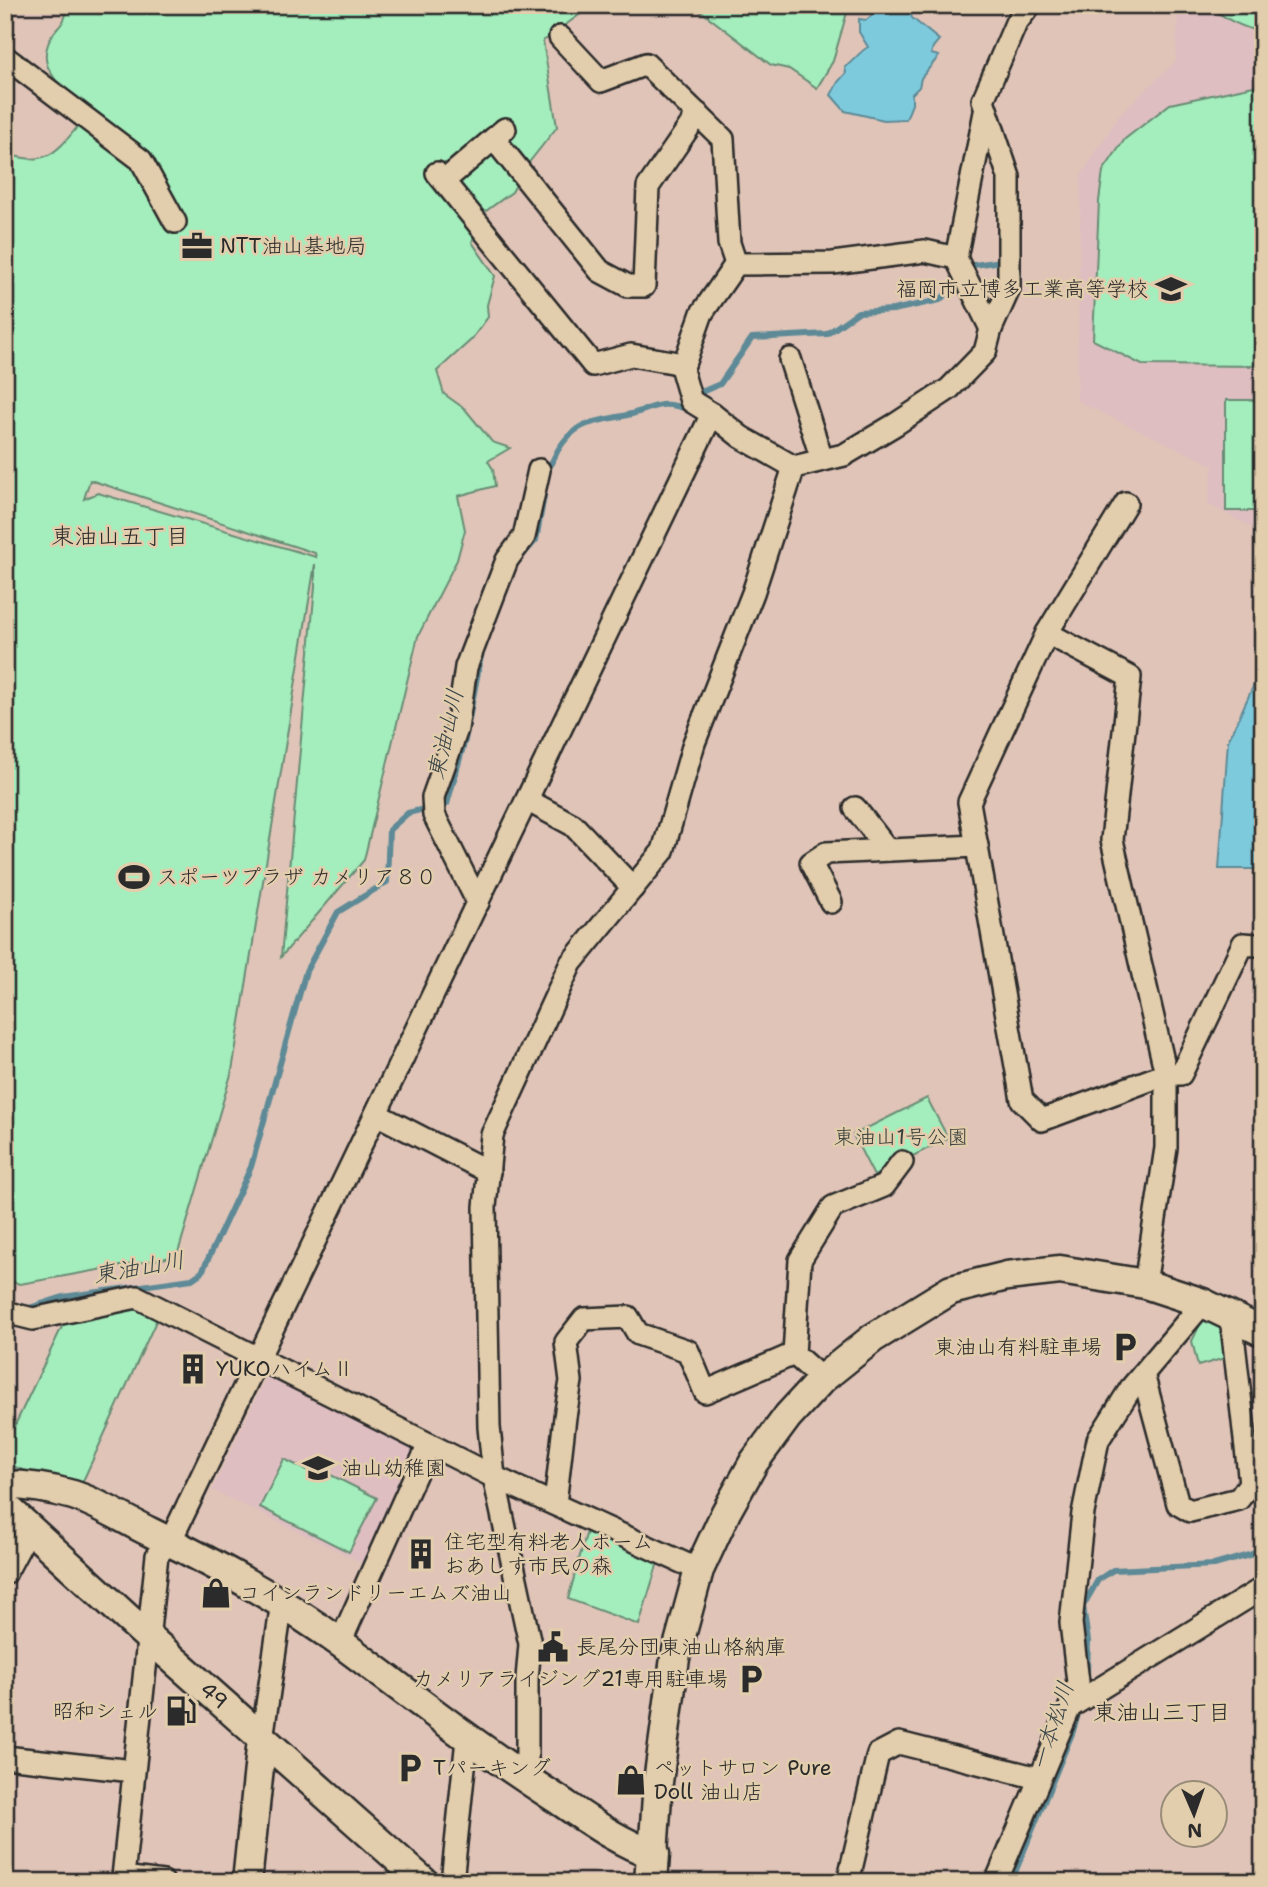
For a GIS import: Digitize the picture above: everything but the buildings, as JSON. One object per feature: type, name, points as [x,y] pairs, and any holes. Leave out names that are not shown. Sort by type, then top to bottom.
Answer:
[{"type":"street","points":[[736,264],[702,313],[682,370],[691,401],[741,437],[794,467],[844,455],[949,388],[985,352],[991,329],[1009,289],[1009,177],[983,100],[1016,23],[1030,5]]},
{"type":"street","points":[[560,37],[601,80],[646,64],[723,139],[729,243],[736,264]]},
{"type":"street","points":[[5,57],[141,160],[175,222]]},
{"type":"street","points":[[986,109],[957,260],[991,329]]},
{"type":"street","points":[[684,364],[631,355],[593,365],[441,177],[499,134],[600,271],[628,286],[645,286],[648,187],[698,114]]},
{"type":"street","points":[[736,264],[833,263],[925,251],[957,260]]},
{"type":"street","points":[[790,359],[822,460]]},
{"type":"street","points":[[163,1882],[123,1877],[146,1636],[157,1555],[170,1542],[712,414]]},
{"type":"street","points":[[527,1780],[527,1679],[530,1644],[494,1477],[489,1427],[485,1207],[492,1135],[571,963],[663,850],[694,743],[754,593],[794,467]]},
{"type":"street","points":[[478,903],[433,806],[457,729],[466,667],[507,560],[524,537],[539,470]]},
{"type":"street","points":[[1126,503],[1047,633],[970,802],[1022,1100],[1042,1119],[1166,1074],[1181,1074],[1243,944],[1256,945]]},
{"type":"street","points":[[1047,633],[1130,677],[1112,840],[1166,1074],[1166,1148],[1146,1284]]},
{"type":"street","points":[[527,800],[573,825],[633,888]]},
{"type":"street","points":[[855,808],[888,850]]},
{"type":"street","points":[[831,902],[811,863],[826,853],[977,846]]},
{"type":"street","points":[[376,1114],[489,1172]]},
{"type":"street","points":[[794,1353],[800,1260],[833,1207],[884,1186],[902,1162]]},
{"type":"street","points":[[652,1868],[658,1782],[675,1658],[699,1570],[726,1512],[754,1462],[788,1416],[822,1379],[873,1338],[951,1290],[1007,1276],[1059,1270],[1146,1284],[1203,1303],[1263,1332]]},
{"type":"street","points":[[5,1312],[33,1319],[137,1297],[494,1477],[699,1570]]},
{"type":"street","points":[[996,1882],[1038,1778],[1072,1705],[1078,1682],[1071,1623],[1083,1513],[1098,1440],[1143,1374],[1203,1303]]},
{"type":"street","points":[[555,1504],[572,1381],[566,1342],[584,1319],[628,1317],[638,1334],[688,1351],[705,1392],[794,1353]]},
{"type":"street","points":[[1143,1374],[1178,1504],[1190,1511],[1239,1499],[1250,1483],[1231,1317]]},
{"type":"street","points":[[794,1353],[822,1379]]},
{"type":"street","points":[[340,1643],[429,1444]]},
{"type":"street","points":[[5,1485],[24,1485],[74,1495],[170,1542],[282,1602],[467,1739],[633,1847],[652,1868]]},
{"type":"street","name":"49","points":[[5,1506],[146,1636],[424,1882]]},
{"type":"street","points":[[5,1574],[30,1527]]},
{"type":"street","points":[[1072,1705],[1263,1588]]},
{"type":"street","points":[[247,1882],[262,1739],[282,1602]]},
{"type":"street","points":[[452,1882],[467,1739]]},
{"type":"street","points":[[848,1882],[878,1754],[899,1743],[1038,1778]]},
{"type":"street","points":[[5,1757],[133,1771]]},
{"type":"shaded area","name":"福岡市立博多工業高等学校","points":[[1178,5],[1263,5],[1263,533],[1208,504],[1213,465],[1077,401],[1081,176],[1120,114],[1176,61]]},
{"type":"shaded area","name":"油山幼稚園","points":[[270,1369],[425,1447],[369,1566],[212,1490]]},
{"type":"green space","points":[[67,5],[593,5],[543,41],[557,127],[527,165],[512,192],[482,214],[472,242],[495,276],[487,305],[488,317],[471,340],[437,371],[444,394],[465,409],[492,442],[510,448],[488,461],[493,469],[495,486],[458,496],[465,530],[457,560],[418,636],[364,860],[281,957],[315,564],[232,1071],[177,1256],[20,1284],[5,1280],[5,153],[29,159],[47,156],[78,126],[69,99],[51,74],[46,60],[50,38],[62,23]],"holes":[[[90,480],[315,553],[316,557],[98,493],[84,499]]]},
{"type":"green space","points":[[693,5],[853,5],[848,9],[833,61],[817,88],[789,69],[771,65]]},
{"type":"green space","points":[[1210,5],[1263,5],[1263,33],[1234,22]]},
{"type":"green space","points":[[1263,84],[1263,366],[1142,365],[1093,340],[1099,201],[1103,171],[1125,139],[1170,104]]},
{"type":"green space","points":[[1226,400],[1263,400],[1263,511],[1226,511]]},
{"type":"green space","name":"東油山1号公園","points":[[927,1098],[948,1138],[874,1176],[853,1135]]},
{"type":"green space","points":[[130,1304],[157,1319],[78,1492],[5,1463],[5,1446],[68,1314]]},
{"type":"green space","points":[[1205,1314],[1219,1316],[1225,1358],[1198,1366],[1192,1341]]},
{"type":"green space","points":[[284,1459],[310,1472],[313,1466],[377,1498],[349,1552],[260,1507]]},
{"type":"green space","points":[[587,1531],[658,1562],[639,1625],[568,1599]]},
{"type":"water","points":[[880,5],[914,5],[917,11],[910,12],[912,18],[939,40],[931,54],[939,56],[912,94],[912,104],[906,119],[884,120],[845,111],[831,95],[846,73],[845,67],[868,47],[859,32],[859,19],[866,20],[879,10]]},
{"type":"water","points":[[1263,665],[1263,869],[1219,869],[1228,741]]},
{"type":"waterway","name":"東油山川","points":[[968,271],[974,265],[1002,261]]},
{"type":"waterway","name":"東油山川","points":[[702,398],[699,393],[720,384],[752,338],[827,334],[858,312],[893,310],[940,300],[961,279]]},
{"type":"waterway","name":"東油山川","points":[[547,475],[565,440],[588,424],[663,405],[690,410]]},
{"type":"waterway","name":"東油山川","points":[[522,556],[536,540],[544,496]]},
{"type":"waterway","name":"東油山川","points":[[439,806],[447,804],[465,740],[481,656]]},
{"type":"waterway","name":"東油山川","points":[[22,1308],[63,1297],[192,1279],[202,1272],[251,1167],[306,971],[338,912],[387,882],[389,830],[408,813],[428,808]]},
{"type":"waterway","name":"一本松川","points":[[1087,1673],[1088,1641],[1083,1606],[1098,1580],[1113,1570],[1214,1565],[1263,1551]]},
{"type":"waterway","name":"一本松川","points":[[1011,1882],[1079,1711]]},
{"type":"place","name":"NTT油山基地局","points":[[197,246]]},
{"type":"place","name":"福岡市立博多工業高等学校","points":[[1171,289]]},
{"type":"place","name":"スポーツプラザ カメリア８０","points":[[134,877]]},
{"type":"place","name":"東油山有料駐車場","points":[[1125,1347]]},
{"type":"place","name":"YUKOハイムⅡ","points":[[193,1369]]},
{"type":"place","name":"油山幼稚園","points":[[318,1468]]},
{"type":"place","name":"住宅型有料老人ホーム おあしす市民の森","points":[[421,1554]]},
{"type":"place","name":"コインランドリーエムズ油山","points":[[216,1593]]},
{"type":"place","name":"長尾分団東油山格納庫","points":[[553,1647]]},
{"type":"place","name":"カメリアライジング21専用駐車場","points":[[751,1679]]},
{"type":"place","name":"昭和シェル","points":[[181,1711]]},
{"type":"place","name":"Tパーキング","points":[[410,1768]]},
{"type":"place","name":"ペットサロン Pure Doll 油山店","points":[[631,1780]]},
{"type":"district","name":"東油山五丁目","points":[[120,536]]},
{"type":"district","name":"東油山三丁目","points":[[1162,1712]]}]
